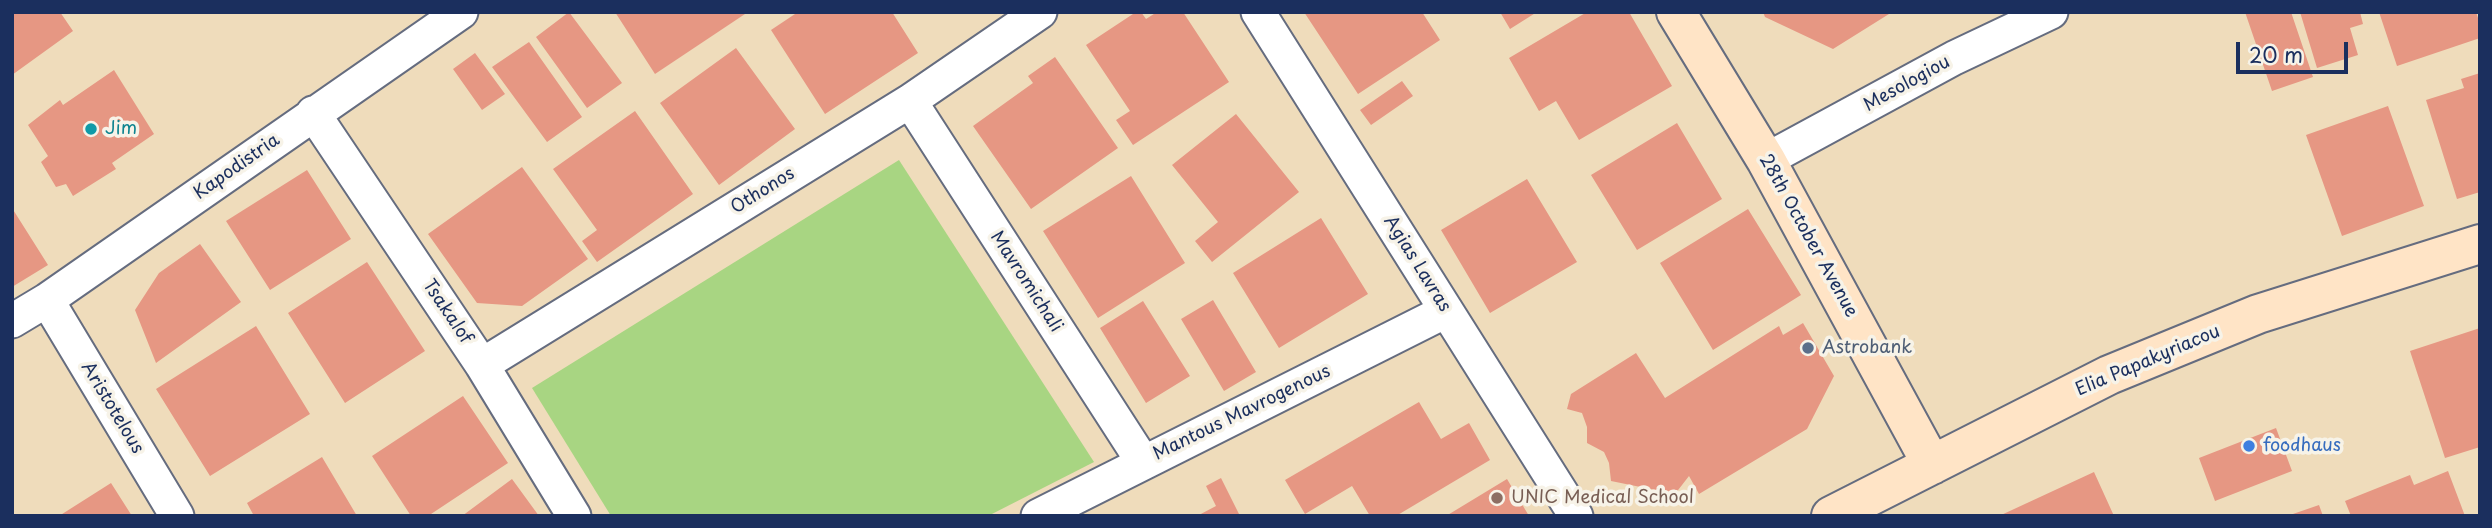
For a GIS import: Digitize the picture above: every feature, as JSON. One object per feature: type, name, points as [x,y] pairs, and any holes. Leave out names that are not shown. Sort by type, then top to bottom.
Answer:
[{"type":"main road","name":"28th October Avenue","points":[[1676,12],[1766,160],[1932,465]]},
{"type":"main road","name":"Elia Papakyriacou","points":[[1831,516],[2109,374],[2246,319],[2480,244]]},
{"type":"street","name":"Kapodistria","points":[[12,321],[47,300],[461,12]]},
{"type":"street","name":"Othonos","points":[[482,365],[910,101],[1040,12]]},
{"type":"street","name":"Agias Lavras","points":[[1258,12],[1576,516]]},
{"type":"street","name":"Mesologiou","points":[[1766,160],[1954,58],[2051,12]]},
{"type":"street","name":"Mavromichali","points":[[910,101],[1143,462]]},
{"type":"street","name":"Tsakalof","points":[[313,113],[482,365],[574,516]]},
{"type":"street","name":"Aristotelous","points":[[47,300],[177,516]]},
{"type":"street","name":"Mantous Mavrogenous","points":[[1038,516],[1446,311]]},
{"type":"green space","points":[[899,160],[1094,462],[988,516],[611,516],[532,388]]},
{"type":"building","points":[[12,12],[60,12],[73,31],[12,75]]},
{"type":"building","points":[[569,12],[622,83],[587,108],[536,37]]},
{"type":"building","points":[[615,12],[744,12],[745,14],[655,74]]},
{"type":"building","points":[[798,12],[892,12],[918,53],[825,114],[771,30]]},
{"type":"building","points":[[1136,12],[1141,12],[1146,19],[1157,12],[1183,12],[1229,82],[1133,145],[1116,120],[1130,111],[1086,45]]},
{"type":"building","points":[[1304,12],[1422,12],[1440,40],[1358,94]]},
{"type":"building","points":[[1500,12],[1537,12],[1510,29]]},
{"type":"building","points":[[1587,12],[1629,12],[1672,86],[1579,140],[1556,101],[1539,111],[1509,58]]},
{"type":"building","points":[[1763,12],[1889,14],[1833,49],[1765,17]]},
{"type":"building","points":[[2245,12],[2291,12],[2313,77],[2272,91]]},
{"type":"building","points":[[2300,12],[2360,12],[2363,24],[2350,28],[2358,55],[2317,68]]},
{"type":"building","points":[[2379,12],[2476,12],[2480,24],[2480,38],[2397,66]]},
{"type":"building","points":[[529,42],[582,117],[547,142],[492,67]]},
{"type":"building","points":[[736,48],[795,129],[719,185],[660,103]]},
{"type":"building","points":[[475,53],[505,94],[482,110],[453,69]]},
{"type":"building","points":[[1055,57],[1118,148],[1031,209],[973,126],[1033,83],[1028,76]]},
{"type":"building","name":"Jim","points":[[114,70],[154,134],[112,163],[116,169],[73,196],[66,184],[56,187],[41,162],[48,156],[28,125],[60,100],[63,105]]},
{"type":"building","points":[[2480,73],[2480,192],[2457,199],[2426,100],[2464,88],[2461,79]]},
{"type":"building","points":[[1402,81],[1413,96],[1371,125],[1360,110]]},
{"type":"building","points":[[2388,106],[2424,206],[2342,236],[2306,135]]},
{"type":"building","points":[[635,111],[693,194],[597,262],[582,241],[597,230],[553,169]]},
{"type":"building","points":[[1236,114],[1299,192],[1212,262],[1195,241],[1218,222],[1172,165]]},
{"type":"building","points":[[1677,123],[1722,199],[1637,250],[1591,175]]},
{"type":"building","points":[[522,167],[588,259],[522,306],[477,303],[428,234]]},
{"type":"building","points":[[307,170],[351,239],[270,290],[226,221]]},
{"type":"building","points":[[1131,176],[1185,263],[1098,318],[1043,231]]},
{"type":"building","points":[[1527,179],[1577,262],[1490,313],[1441,230]]},
{"type":"building","points":[[12,208],[48,265],[12,287]]},
{"type":"building","points":[[1748,209],[1801,295],[1713,350],[1660,263]]},
{"type":"building","points":[[1321,218],[1368,294],[1279,348],[1233,273]]},
{"type":"building","points":[[200,244],[241,302],[156,363],[135,310],[159,273]]},
{"type":"building","points":[[367,262],[425,351],[345,403],[288,313]]},
{"type":"building","points":[[1213,300],[1256,372],[1224,391],[1181,319]]},
{"type":"building","points":[[1143,301],[1190,376],[1146,403],[1100,328]]},
{"type":"building","points":[[1803,323],[1834,376],[1807,429],[1699,494],[1689,476],[1675,494],[1611,481],[1609,463],[1604,452],[1587,443],[1587,427],[1582,413],[1567,409],[1571,394],[1636,353],[1665,398],[1779,326],[1783,335]]},
{"type":"building","points":[[256,326],[310,414],[210,476],[156,389]]},
{"type":"building","points":[[2480,328],[2480,447],[2445,458],[2410,351]]},
{"type":"building","points":[[463,396],[508,463],[428,516],[411,516],[372,456]]},
{"type":"building","points":[[1419,402],[1441,439],[1469,423],[1490,460],[1396,516],[1370,516],[1352,486],[1305,514],[1285,480]]},
{"type":"building","points":[[2276,428],[2292,471],[2215,501],[2199,458]]},
{"type":"building","points":[[322,457],[357,516],[254,516],[247,503]]},
{"type":"building","points":[[2448,471],[2465,516],[2351,516],[2345,501],[2410,475],[2414,485]]},
{"type":"building","points":[[2094,472],[2114,516],[1999,516]]},
{"type":"building","points":[[1221,478],[1240,516],[1197,516],[1216,506],[1206,486]]},
{"type":"building","points":[[512,479],[539,516],[462,516]]},
{"type":"building","name":"UNIC Medical School","points":[[1507,479],[1529,516],[1446,516]]},
{"type":"building","points":[[111,483],[132,516],[59,516]]},
{"type":"building","points":[[2319,505],[2323,516],[2290,516],[2290,515]]},
{"type":"place","name":"Jim","points":[[91,129]]},
{"type":"place","name":"Astrobank","points":[[1808,348]]},
{"type":"place","name":"foodhaus","points":[[2249,446]]},
{"type":"place","name":"UNIC Medical School","points":[[1497,498]]}]
